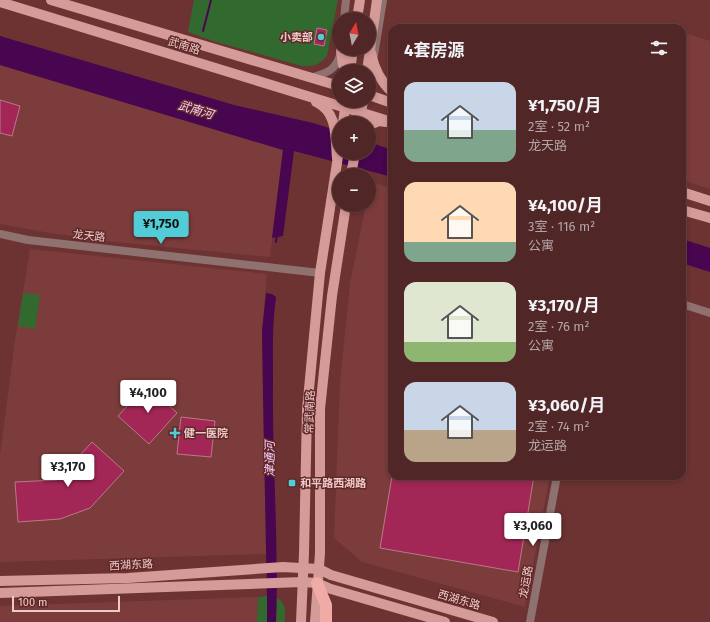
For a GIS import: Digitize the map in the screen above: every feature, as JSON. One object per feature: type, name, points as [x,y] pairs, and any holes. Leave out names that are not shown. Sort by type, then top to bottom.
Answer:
[{"type":"highway","points":[[317,583],[326,605],[326,622]]},
{"type":"main road","name":"武南路","points":[[51,0],[332,84]]},
{"type":"main road","points":[[358,12],[360,0]]},
{"type":"main road","points":[[375,12],[377,0]]},
{"type":"main road","name":"武南路","points":[[0,2],[296,93],[332,101]]},
{"type":"main road","points":[[372,56],[381,78],[388,88]]},
{"type":"main road","points":[[296,93],[324,105],[332,116]]},
{"type":"main road","points":[[376,97],[388,102]]},
{"type":"main road","name":"武南路","points":[[354,108],[388,121]]},
{"type":"main road","points":[[360,116],[362,108]]},
{"type":"main road","points":[[376,122],[379,121],[388,122]]},
{"type":"main road","points":[[337,160],[337,164]]},
{"type":"main road","points":[[337,164],[338,160]]},
{"type":"main road","name":"常武南路","points":[[302,582],[307,410],[320,273],[337,164]]},
{"type":"main road","points":[[686,193],[710,201]]},
{"type":"main road","points":[[686,211],[710,218]]},
{"type":"main road","name":"常武南路","points":[[315,622],[320,538],[320,409],[332,296],[345,212]]},
{"type":"main road","name":"西湖东路","points":[[0,581],[128,578],[283,567],[319,569],[330,576],[493,622]]},
{"type":"main road","name":"西湖东路","points":[[0,593],[284,582],[317,583]]},
{"type":"main road","points":[[300,622],[302,582]]},
{"type":"main road","points":[[317,583],[331,590],[445,622]]},
{"type":"street","points":[[345,12],[346,0]]},
{"type":"street","points":[[372,64],[383,0]]},
{"type":"street","points":[[310,78],[324,74],[333,69],[340,56]]},
{"type":"street","name":"龙天路","points":[[0,234],[28,240],[320,273]]},
{"type":"street","points":[[686,305],[710,313]]},
{"type":"street","name":"龙运路","points":[[530,622],[556,480]]},
{"type":"shaded area","points":[[686,33],[710,41],[710,189],[686,181]]},
{"type":"shaded area","points":[[0,65],[283,150],[270,257],[106,241],[0,224]]},
{"type":"shaded area","points":[[376,183],[388,187],[388,480],[549,480],[525,607],[362,562],[334,538],[340,382],[350,283],[365,212],[376,212]]},
{"type":"shaded area","points":[[30,249],[267,274],[262,331],[266,554],[0,562],[0,455],[15,340]]},
{"type":"shaded area","points":[[258,597],[257,622],[0,622],[0,606]]},
{"type":"green space","points":[[194,0],[338,0],[336,12],[332,12],[332,31],[327,56],[322,61],[310,66],[302,66],[213,41],[188,32]]},
{"type":"green space","points":[[23,293],[40,295],[35,329],[18,326]]},
{"type":"green space","points":[[267,596],[267,622],[257,622],[258,597]]},
{"type":"green space","points":[[277,598],[284,605],[285,622],[276,622]]},
{"type":"water","name":"武南河","points":[[0,36],[234,105],[332,129],[332,160],[376,160],[376,144],[388,149],[388,176],[376,173],[376,168],[358,168],[294,151],[283,236],[272,238],[283,150],[0,65]]},
{"type":"water","points":[[686,240],[710,248],[710,272],[686,264]]},
{"type":"water","points":[[266,293],[272,294],[276,297],[273,350],[273,442],[277,562],[276,622],[267,622],[262,331]]},
{"type":"building","name":"小卖部","points":[[317,28],[327,30],[324,46],[314,44]]},
{"type":"building","points":[[0,100],[20,106],[12,136],[0,133]]},
{"type":"building","points":[[146,385],[177,413],[149,444],[118,416]]},
{"type":"building","points":[[181,417],[215,421],[211,457],[177,454]]},
{"type":"building","points":[[92,442],[124,471],[90,508],[60,519],[18,522],[15,482],[57,480]]},
{"type":"building","points":[[391,480],[533,480],[518,572],[380,548]]},
{"type":"waterway","points":[[203,31],[211,0]]},
{"type":"waterway","name":"津通河","points":[[276,242],[277,235]]},
{"type":"place","name":"小卖部","points":[[321,37]]},
{"type":"place","name":"健一医院","points":[[175,433]]},
{"type":"place","name":"和平路西湖路","points":[[292,483]]}]
